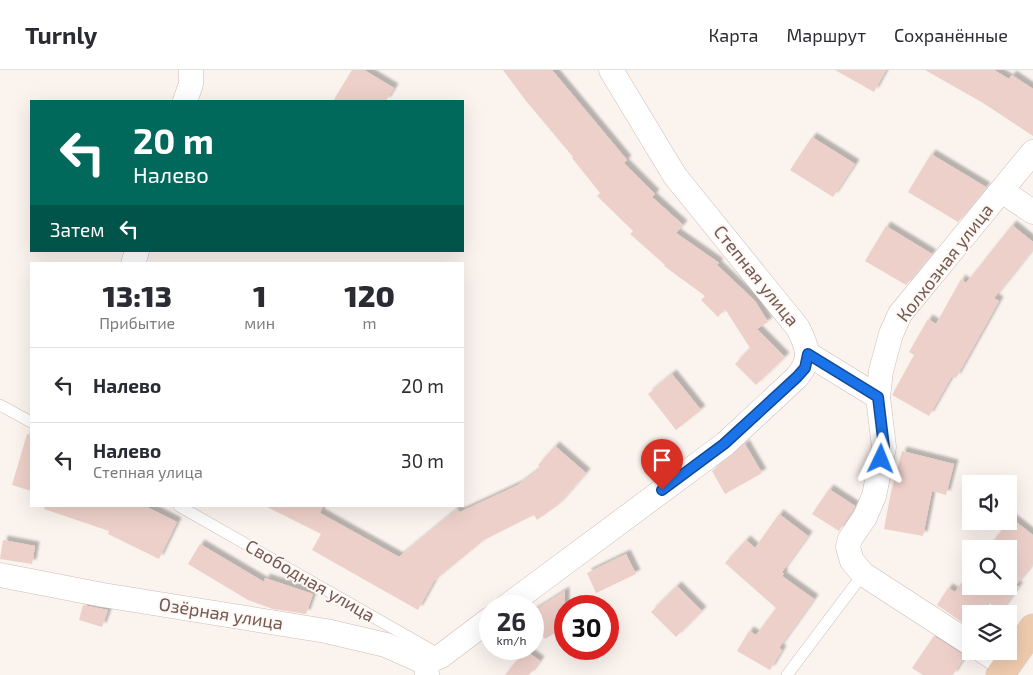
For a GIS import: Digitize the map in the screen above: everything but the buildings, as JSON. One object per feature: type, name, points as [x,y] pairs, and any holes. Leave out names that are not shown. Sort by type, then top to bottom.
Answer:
[{"type":"main road","points":[[1003,671],[1033,628]]},
{"type":"street","points":[[186,100],[191,84],[191,70]]},
{"type":"street","name":"Степная улица","points":[[611,70],[675,176],[798,328],[805,342],[808,354]]},
{"type":"street","name":"Колхозная улица","points":[[962,638],[863,574],[852,562],[848,547],[850,539],[865,517],[874,496],[884,447],[878,397],[891,334],[900,314],[1033,152]]},
{"type":"street","points":[[1002,191],[1033,212]]},
{"type":"street","points":[[522,595],[724,444],[797,377],[805,368],[808,354],[878,397]]},
{"type":"street","name":"Озёрная улица","points":[[0,575],[103,595],[326,631],[386,645],[434,667]]},
{"type":"street","points":[[434,667],[479,628]]},
{"type":"street","points":[[992,660],[1003,671]]},
{"type":"lane","points":[[0,405],[30,421]]},
{"type":"lane","name":"Свободная улица","points":[[181,507],[434,667]]},
{"type":"lane","points":[[787,675],[863,574]]},
{"type":"route","points":[[662,490],[724,444],[797,377],[805,368],[808,354],[878,397],[884,447],[881,459]]}]
